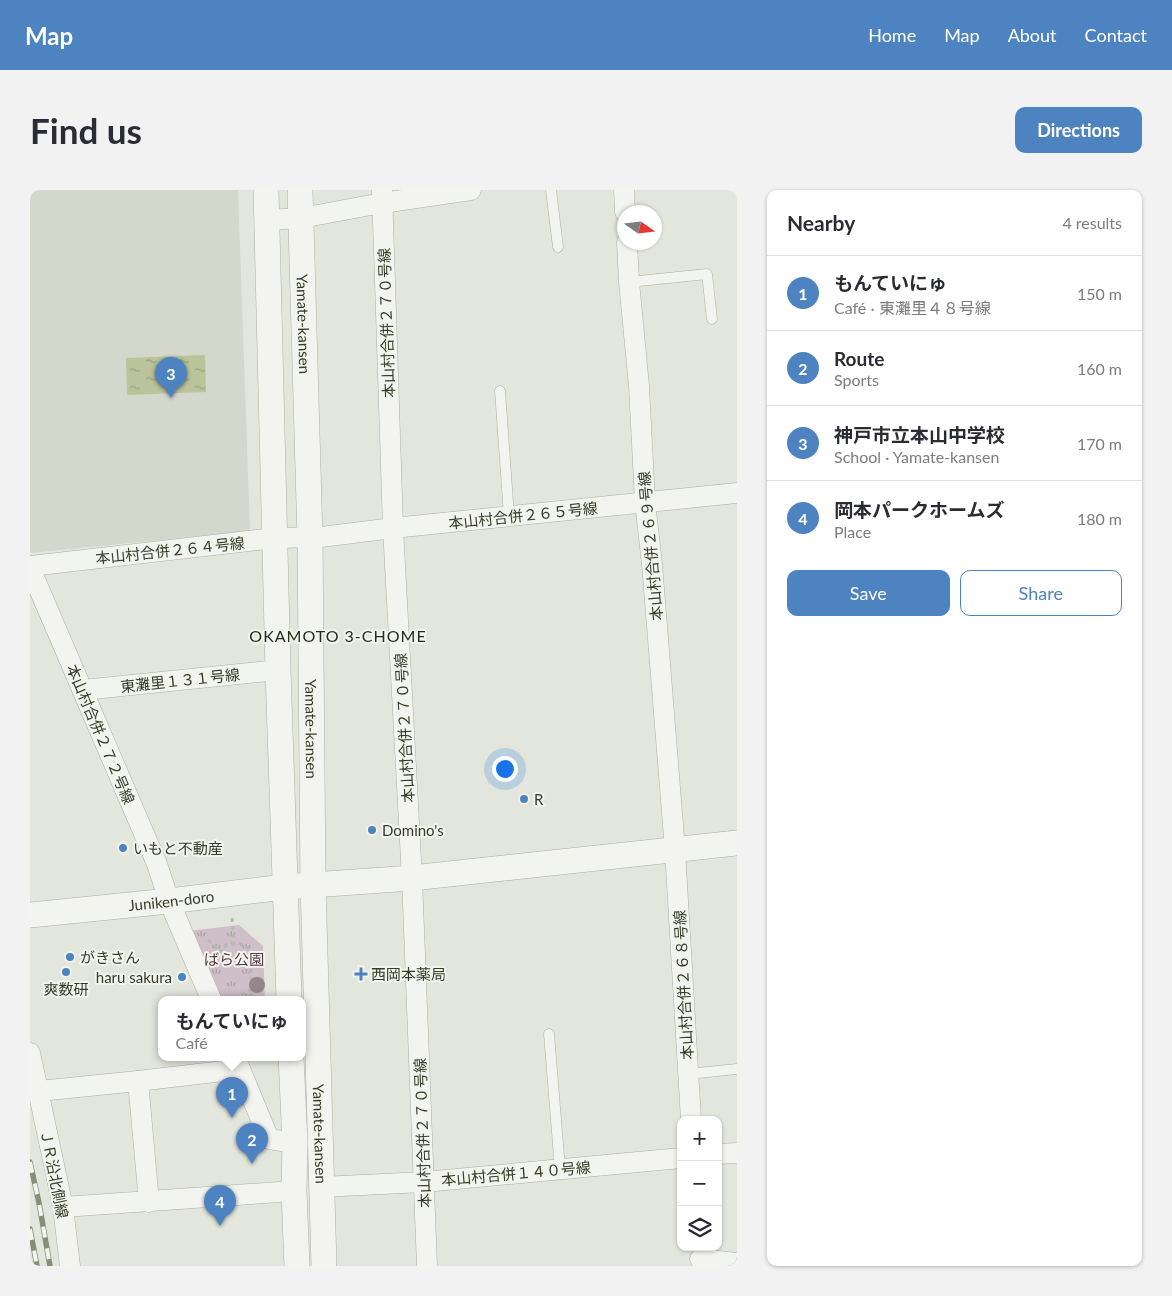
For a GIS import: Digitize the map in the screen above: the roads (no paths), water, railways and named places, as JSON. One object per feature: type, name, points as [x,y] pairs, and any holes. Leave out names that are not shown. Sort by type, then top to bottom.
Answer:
[{"type":"street","points":[[266,190],[274,538],[289,996]]},
{"type":"street","name":"Yamate-kansen","points":[[300,190],[310,538],[314,885],[324,1266]]},
{"type":"street","points":[[267,220],[301,218],[382,196],[471,190]]},
{"type":"street","points":[[624,190],[625,205]]},
{"type":"street","name":"本山村合併２７０号線","points":[[382,196],[393,528],[412,878],[427,1266]]},
{"type":"street","name":"本山村合併２６９号線","points":[[627,250],[639,386],[645,502],[675,850]]},
{"type":"street","name":"本山村合併２６５号線","points":[[310,538],[737,493]]},
{"type":"street","name":"本山村合併２６４号線","points":[[30,567],[274,538],[310,538]]},
{"type":"street","name":"本山村合併２７２号線","points":[[30,567],[157,864],[169,901],[210,996]]},
{"type":"street","name":"東灘里１３１号線","points":[[83,690],[278,670]]},
{"type":"street","name":"Juniken-doro","points":[[30,914],[169,901],[284,887],[412,878],[737,843]]},
{"type":"street","name":"本山村合併２６８号線","points":[[675,850],[691,1116]]},
{"type":"street","name":"ＪＲ沿北側線","points":[[30,1053],[62,1206],[70,1266]]},
{"type":"street","name":"Yamate-kansen","points":[[291,1061],[297,1266]]},
{"type":"street","points":[[39,1091],[138,1081],[238,1063],[269,1139],[295,1143]]},
{"type":"street","points":[[138,1081],[149,1202]]},
{"type":"street","points":[[722,1154],[737,1153]]},
{"type":"street","name":"本山村合併１４０号線","points":[[321,1187],[424,1182],[677,1158]]},
{"type":"street","points":[[62,1206],[149,1202],[294,1191]]},
{"type":"street","points":[[700,1258],[737,1263]]},
{"type":"lane","points":[[551,190],[558,247]]},
{"type":"lane","points":[[629,282],[707,274],[712,319]]},
{"type":"lane","points":[[500,391],[509,516]]},
{"type":"lane","points":[[549,1034],[560,1169]]},
{"type":"lane","points":[[688,1074],[737,1069]]},
{"type":"water","points":[[205,355],[206,392],[127,395],[126,358]]},
{"type":"railway","points":[[30,1162],[50,1266]]},
{"type":"railway","points":[[30,1229],[37,1266]]},
{"type":"place","name":"神戸市立本山中学校","points":[[171,398]]},
{"type":"place","name":"R","points":[[524,799]]},
{"type":"place","name":"Domino's","points":[[372,830]]},
{"type":"place","name":"いもと不動産","points":[[123,848]]},
{"type":"place","name":"がきさん","points":[[70,957]]},
{"type":"place","name":"爽数研","points":[[66,972]]},
{"type":"place","name":"西岡本薬局","points":[[361,974]]},
{"type":"place","name":"haru sakura","points":[[182,977]]},
{"type":"place","name":"もんていにゅ","points":[[232,1118]]},
{"type":"place","name":"Route","points":[[252,1164]]},
{"type":"place","name":"岡本パークホームズ","points":[[220,1226]]},
{"type":"district","name":"OKAMOTO 3-CHOME","points":[[338,635]]},
{"type":"park label","name":"ばら公園","points":[[234,959]]}]
